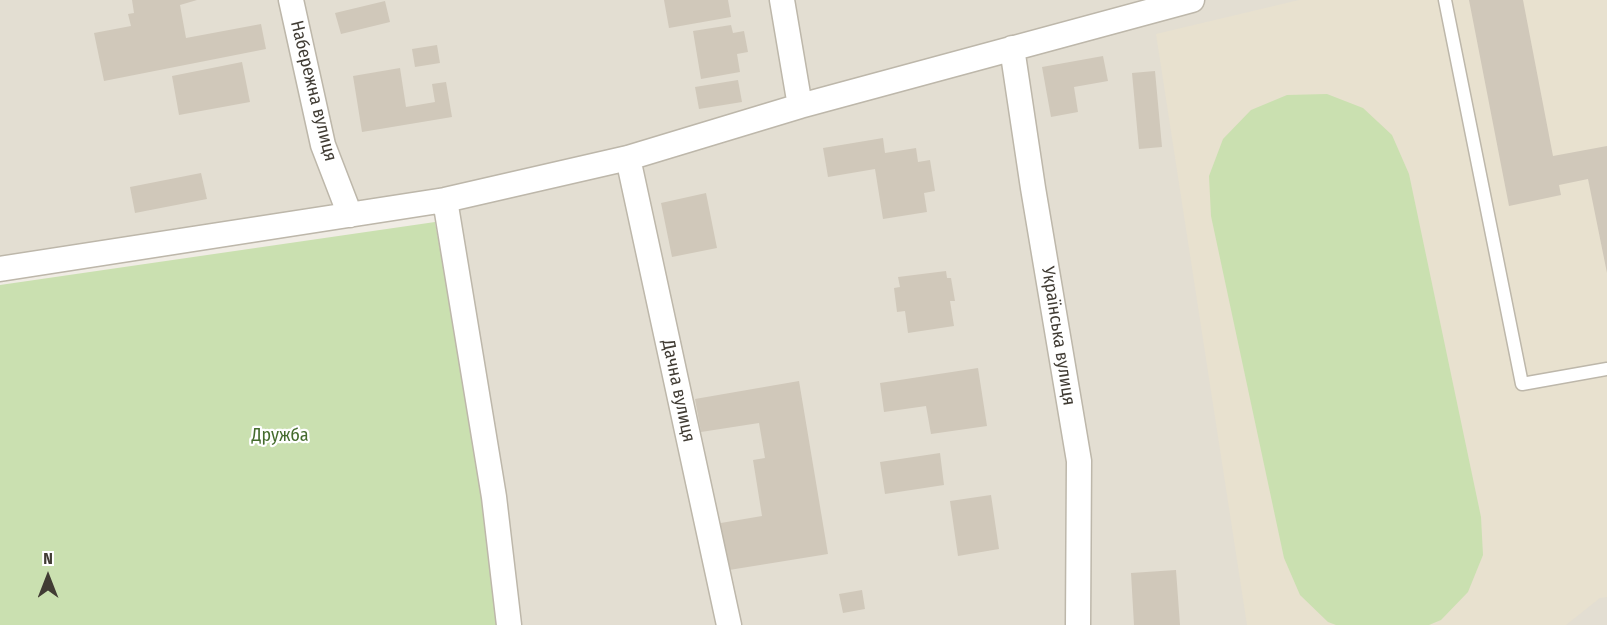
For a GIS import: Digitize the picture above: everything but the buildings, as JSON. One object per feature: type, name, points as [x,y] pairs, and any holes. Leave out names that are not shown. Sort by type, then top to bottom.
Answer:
[{"type":"street","name":"Набережна вулиця","points":[[291,0],[322,145],[350,215]]},
{"type":"street","points":[[782,0],[800,106]]},
{"type":"street","points":[[0,269],[445,200],[628,158],[800,106],[1192,0]]},
{"type":"street","name":"Українська вулиця","points":[[1012,48],[1079,461],[1078,625]]},
{"type":"street","name":"Дачна вулиця","points":[[628,158],[729,625]]},
{"type":"street","points":[[445,200],[494,497],[508,625]]},
{"type":"lane","points":[[1445,0],[1522,384],[1607,369]]},
{"type":"shaded area","points":[[0,0],[1607,0],[1607,625],[516,625],[438,190],[0,256]]},
{"type":"shaded area","points":[[1299,0],[1607,0],[1607,597],[1600,598],[1566,625],[1247,625],[1156,34]]},
{"type":"green space","points":[[1327,94],[1363,108],[1392,135],[1409,174],[1481,517],[1483,555],[1468,592],[1441,620],[1429,625],[1336,625],[1328,622],[1300,595],[1284,558],[1211,216],[1209,176],[1223,139],[1251,110],[1287,95]]},
{"type":"green space","name":"Дружба","points":[[435,222],[509,625],[0,625],[0,285]]}]
